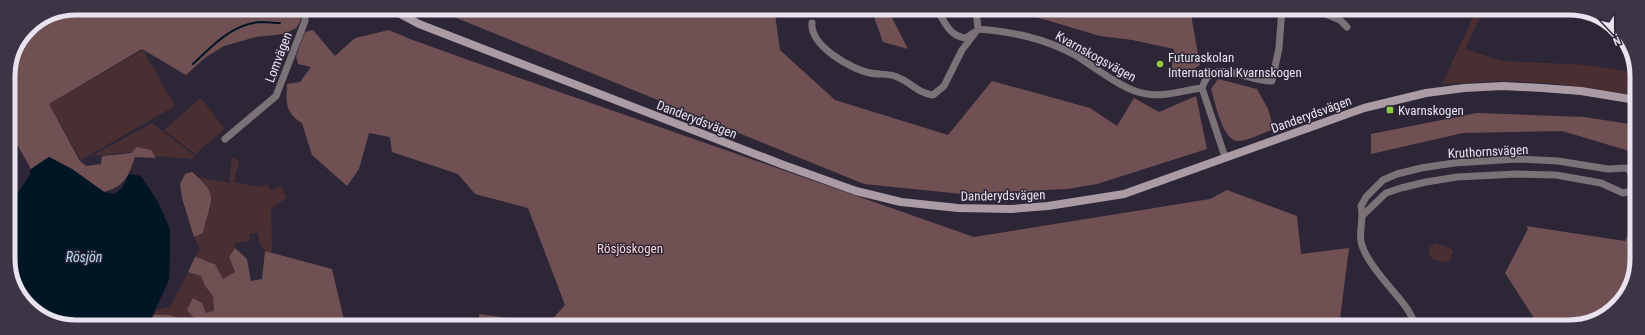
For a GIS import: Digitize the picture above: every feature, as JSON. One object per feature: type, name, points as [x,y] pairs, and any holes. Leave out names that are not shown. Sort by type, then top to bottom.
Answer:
[{"type":"main road","name":"Danderydsvägen","points":[[403,15],[420,24],[781,164],[856,191],[901,202],[933,206],[1011,209],[1055,205],[1124,194],[1364,108],[1434,92],[1464,88],[1503,86],[1581,91],[1630,99]]},
{"type":"street","name":"Lomvägen","points":[[225,139],[276,96],[305,15]]},
{"type":"street","points":[[941,15],[947,27],[958,38],[966,38],[978,29]]},
{"type":"street","points":[[812,23],[811,29],[818,42],[836,57],[849,65],[861,71],[872,74],[896,76],[922,93],[933,95],[944,86],[962,50],[978,29],[977,15]]},
{"type":"street","points":[[1225,157],[1202,88],[1205,80],[1212,73],[1227,72],[1263,82],[1272,81],[1279,48],[1282,15]]},
{"type":"street","points":[[1328,15],[1340,20],[1347,27]]},
{"type":"street","name":"Kvarnskogsvägen","points":[[978,29],[1001,31],[1042,40],[1074,55],[1130,89],[1146,94],[1158,95],[1202,88]]},
{"type":"street","name":"Kruthornsvägen","points":[[1413,320],[1409,312],[1366,254],[1361,242],[1363,215],[1361,206],[1366,197],[1383,180],[1397,174],[1454,163],[1517,159],[1558,161],[1608,170],[1627,168],[1630,171]]},
{"type":"street","name":"Kruthornsvägen","points":[[1363,215],[1386,193],[1426,182],[1457,177],[1516,174],[1556,176],[1602,183],[1623,194],[1630,192]]},
{"type":"shaded area","points":[[1474,15],[1481,15],[1465,49],[1502,61],[1587,65],[1627,71],[1629,66],[1630,94],[1548,83],[1501,81],[1442,84]]},
{"type":"shaded area","points":[[143,50],[175,106],[81,160],[49,104]]},
{"type":"shaded area","points":[[201,98],[225,129],[195,154],[164,130]]},
{"type":"shaded area","points":[[152,123],[195,156],[192,159],[155,156],[151,150],[91,156]]},
{"type":"shaded area","points":[[232,157],[239,161],[234,182],[260,187],[266,184],[272,191],[280,186],[287,198],[271,208],[272,252],[265,251],[259,243],[258,233],[249,234],[250,241],[235,243],[235,248],[229,257],[235,272],[223,279],[215,264],[195,257],[200,249],[194,237],[203,233],[205,222],[211,208],[205,184],[198,177],[229,183]]},
{"type":"shaded area","points":[[1435,243],[1449,247],[1453,251],[1450,261],[1444,262],[1434,260],[1429,254],[1429,248]]},
{"type":"shaded area","points":[[188,272],[201,276],[205,286],[213,296],[214,311],[206,314],[202,303],[193,299],[192,316],[240,320],[76,320],[60,318],[42,310],[36,305],[23,290],[18,275],[154,314],[156,310],[170,307]]},
{"type":"green space","points":[[76,15],[301,15],[300,22],[296,28],[284,34],[256,37],[224,46],[206,57],[186,75],[142,49],[49,104],[80,161],[86,166],[101,164],[102,156],[131,153],[137,147],[151,150],[155,158],[135,157],[125,180],[117,187],[104,192],[72,169],[49,157],[31,169],[15,141],[15,76],[16,64],[25,42],[42,25],[64,16]]},
{"type":"green space","points":[[449,15],[775,15],[780,50],[835,100],[948,135],[992,81],[1090,108],[1117,126],[1134,98],[1159,112],[1196,96],[1207,149],[1097,184],[1067,189],[962,194],[864,184]]},
{"type":"green space","points":[[873,15],[891,15],[908,49],[883,42]]},
{"type":"green space","points":[[1029,15],[1191,15],[1200,65],[1178,79],[1171,74],[1174,49],[1132,40],[1100,36]]},
{"type":"green space","name":"Rösjöskogen","points":[[313,30],[335,56],[355,38],[389,30],[474,62],[974,237],[1210,199],[1227,190],[1297,216],[1301,254],[1349,248],[1340,320],[552,320],[565,305],[528,208],[475,194],[458,174],[392,152],[390,137],[369,133],[359,169],[347,186],[312,155],[302,123],[292,115],[287,102],[287,84],[300,82],[311,67],[298,64],[296,56],[305,32]]},
{"type":"green space","points":[[1218,79],[1257,89],[1268,109],[1274,129],[1242,141],[1233,140],[1228,136],[1220,121],[1211,89]]},
{"type":"green space","points":[[1477,113],[1584,117],[1630,124],[1630,151],[1562,131],[1463,133],[1371,154],[1371,134]]},
{"type":"green space","points":[[192,172],[207,188],[211,200],[203,233],[194,237],[182,198],[180,184],[185,174]]},
{"type":"green space","points":[[1526,226],[1625,241],[1630,230],[1629,267],[1627,279],[1622,290],[1603,310],[1581,319],[1534,320],[1505,273],[1528,229]]},
{"type":"green space","points":[[235,248],[247,259],[251,281],[262,279],[265,251],[332,269],[344,320],[194,320],[195,319],[187,310],[193,298],[202,303],[206,313],[214,311],[213,296],[205,286],[201,276],[188,272],[195,257],[215,264],[223,279],[235,272],[229,257]]},
{"type":"green space","points":[[479,314],[520,320],[480,320]]},
{"type":"green space","points":[[154,315],[168,315],[179,320],[151,320]]},
{"type":"water","name":"Rösjön","points":[[49,157],[72,169],[104,192],[114,194],[122,188],[129,174],[141,176],[158,202],[170,229],[169,280],[151,320],[76,320],[60,318],[42,310],[23,290],[16,271],[15,197],[29,176],[31,169]]},
{"type":"waterway","points":[[193,64],[215,43],[241,26],[261,22],[280,23]]},
{"type":"place","name":"Futuraskolan International Kvarnskogen","points":[[1160,64]]},
{"type":"place","name":"Kvarnskogen","points":[[1390,110]]}]
